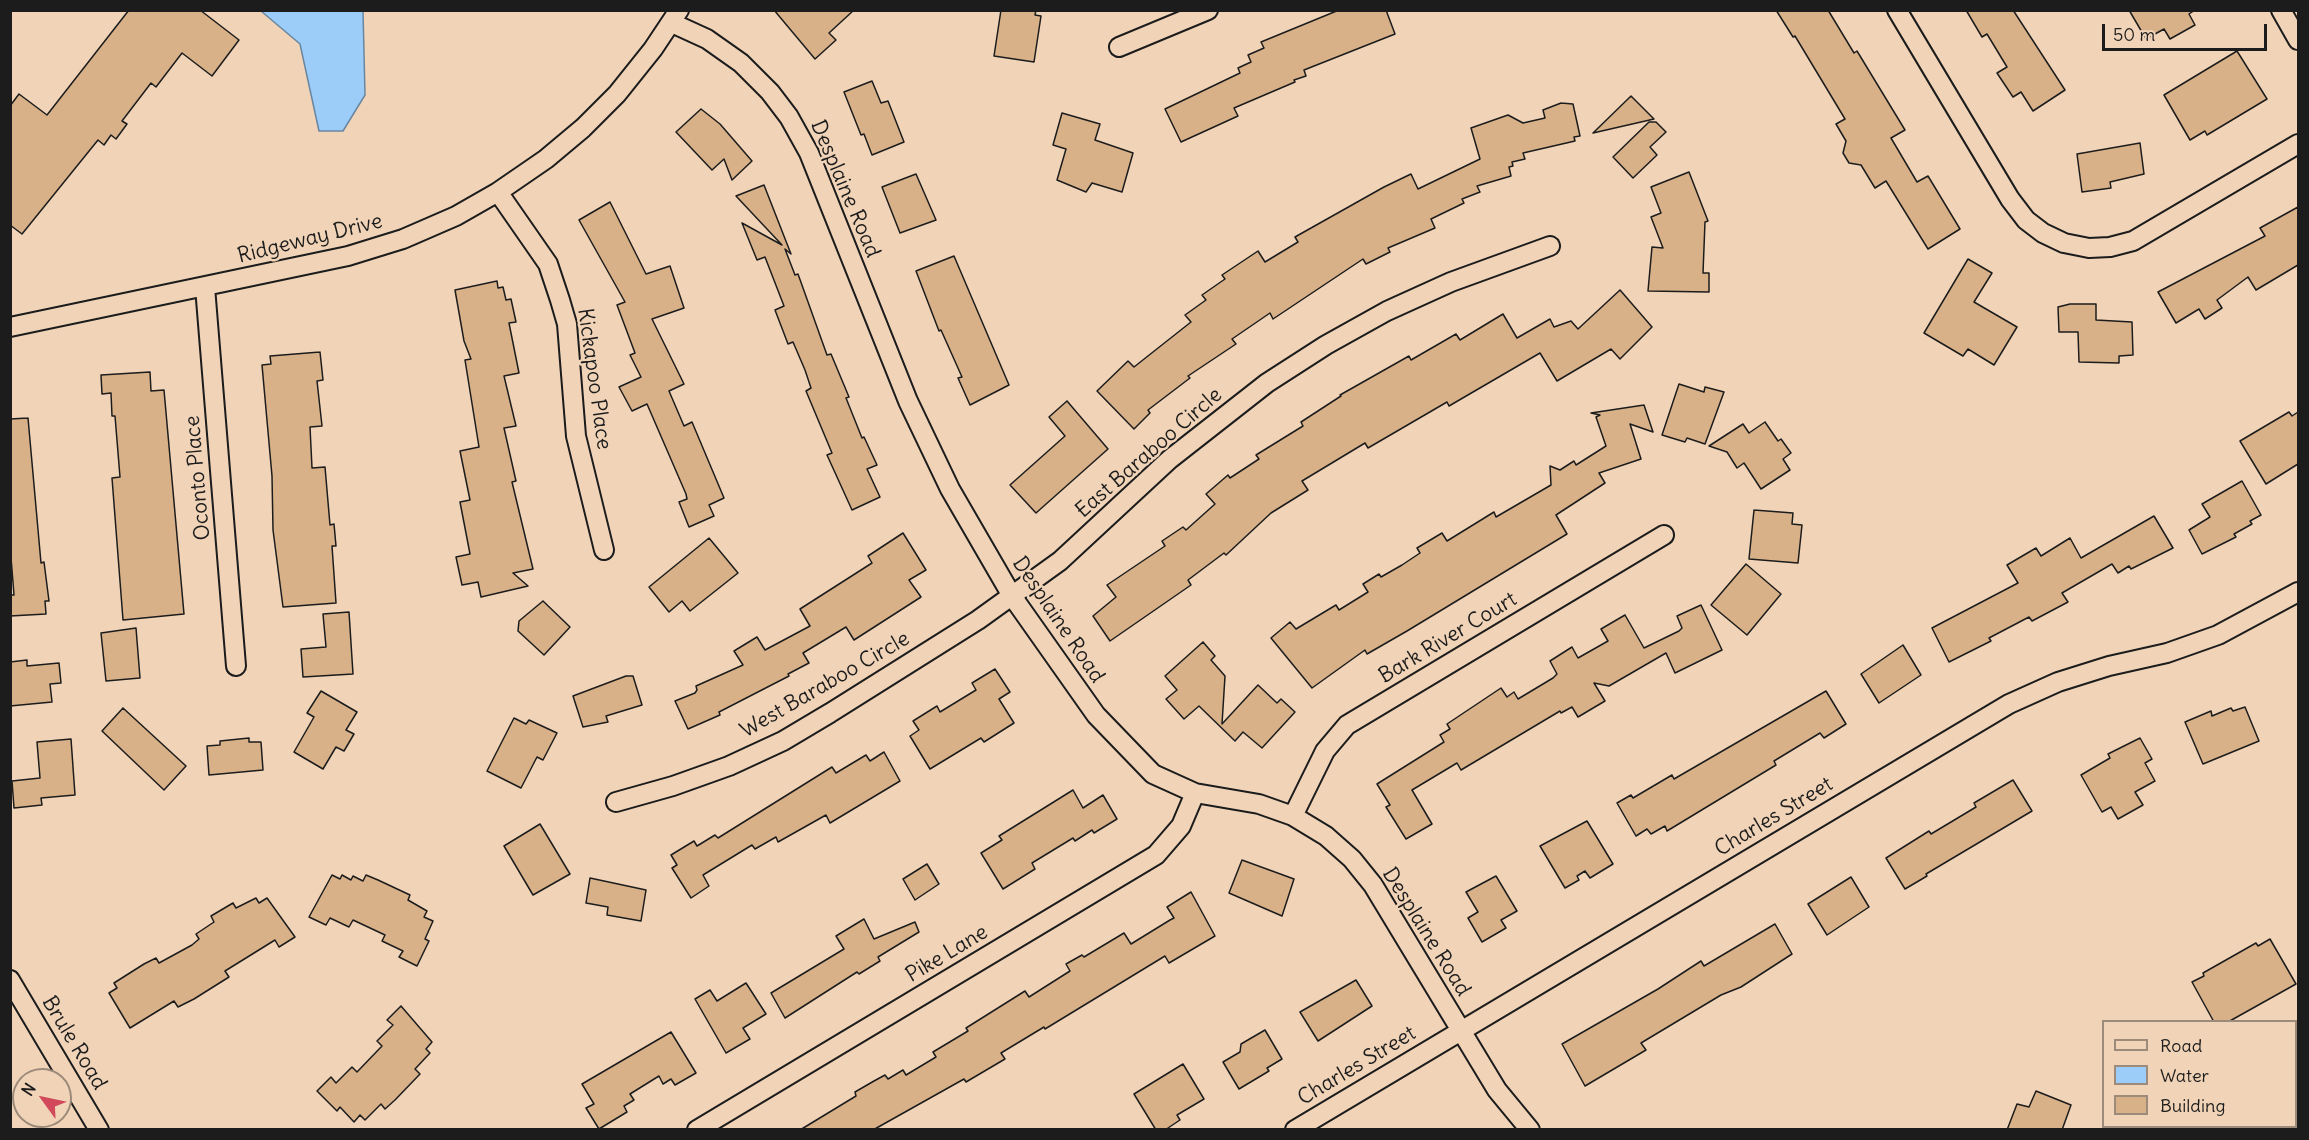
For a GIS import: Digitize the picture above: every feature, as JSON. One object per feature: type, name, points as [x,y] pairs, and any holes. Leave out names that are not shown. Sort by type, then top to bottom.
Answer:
[{"type":"street","points":[[1119,47],[1208,10]]},
{"type":"street","points":[[1897,10],[2010,199],[2026,220],[2043,233],[2064,243],[2089,248],[2110,247],[2133,241],[2298,144]]},
{"type":"street","points":[[2281,10],[2298,40]]},
{"type":"street","name":"Ridgeway Drive","points":[[10,327],[348,256],[392,242],[456,216],[498,192],[546,159],[583,128],[617,94],[675,17]]},
{"type":"street","name":"Desplaine Road","points":[[675,17],[679,24],[707,39],[741,63],[770,92],[789,117],[809,153],[913,411],[950,489],[1012,596],[1096,715],[1153,774],[1195,793],[1259,804],[1293,816],[1326,836],[1352,859],[1373,885],[1497,1090],[1530,1130]]},
{"type":"street","name":"Kickapoo Place","points":[[498,192],[548,264],[561,300],[567,324],[576,435],[604,550]]},
{"type":"street","name":"East Baraboo Circle","points":[[1012,596],[1060,561],[1170,459],[1267,383],[1326,345],[1387,311],[1451,282],[1550,246]]},
{"type":"street","name":"Oconto Place","points":[[205,286],[236,666]]},
{"type":"street","name":"Bark River Court","points":[[1293,816],[1325,751],[1347,724],[1664,535]]},
{"type":"street","name":"Charles Street","points":[[1295,1130],[2009,704],[2058,682],[2109,666],[2167,653],[2218,635],[2298,592]]},
{"type":"street","name":"West Baraboo Circle","points":[[616,802],[674,786],[729,766],[783,741],[1012,596]]},
{"type":"street","name":"Pike Lane","points":[[696,1130],[1156,855],[1181,826],[1195,793]]},
{"type":"street","name":"Brule Road","points":[[10,980],[99,1130]]},
{"type":"water","points":[[261,11],[363,11],[365,95],[343,131],[319,131],[300,44]]},
{"type":"building","points":[[129,10],[200,10],[239,40],[212,76],[182,53],[156,87],[151,83],[122,121],[127,124],[116,139],[111,135],[104,145],[98,140],[22,234],[10,225],[10,106],[19,94],[47,115]]},
{"type":"building","points":[[774,10],[854,10],[829,33],[836,40],[815,59]]},
{"type":"building","points":[[1001,10],[1036,10],[1035,15],[1041,16],[1034,62],[994,56]]},
{"type":"building","points":[[1339,10],[1386,10],[1395,34],[1304,70],[1306,76],[1294,80],[1295,82],[1234,108],[1238,116],[1181,142],[1165,109],[1240,73],[1238,68],[1251,62],[1248,55],[1264,48],[1261,42]]},
{"type":"building","points":[[1776,10],[1828,10],[1854,53],[1857,51],[1905,130],[1891,138],[1917,182],[1928,176],[1960,229],[1928,249],[1886,181],[1875,188],[1861,165],[1849,163],[1843,153],[1846,141],[1836,124],[1845,119],[1795,36],[1793,37]]},
{"type":"building","points":[[1966,10],[2013,10],[2065,90],[2033,111],[2021,92],[2013,97],[1997,73],[2007,67],[1987,34],[1982,37]]},
{"type":"building","points":[[2129,10],[2195,10],[2189,14],[2195,25],[2170,39],[2164,29],[2146,39]]},
{"type":"building","points":[[2237,51],[2267,99],[2207,135],[2205,131],[2190,140],[2164,95]]},
{"type":"building","points":[[872,81],[881,103],[888,101],[904,142],[872,155],[864,134],[861,135],[844,92]]},
{"type":"building","points":[[1631,96],[1654,119],[1593,133]]},
{"type":"building","points":[[1561,103],[1573,104],[1580,136],[1574,137],[1575,141],[1523,153],[1525,159],[1512,162],[1513,166],[1509,167],[1511,176],[1477,186],[1480,192],[1462,199],[1464,203],[1431,219],[1435,228],[1388,248],[1390,252],[1366,264],[1363,259],[1273,319],[1270,313],[1232,339],[1236,344],[1188,376],[1190,378],[1148,410],[1150,413],[1134,429],[1097,391],[1128,361],[1134,367],[1191,322],[1185,315],[1206,300],[1202,295],[1225,279],[1222,275],[1258,251],[1265,262],[1298,242],[1295,237],[1411,174],[1418,189],[1480,159],[1471,128],[1508,115],[1523,123],[1545,118],[1543,110]]},
{"type":"building","points":[[701,109],[720,124],[752,161],[732,180],[724,159],[712,170],[676,132]]},
{"type":"building","points":[[1062,113],[1100,124],[1095,140],[1133,153],[1122,192],[1092,183],[1086,192],[1057,180],[1066,149],[1053,145]]},
{"type":"building","points":[[1649,122],[1656,122],[1666,132],[1650,147],[1657,155],[1633,178],[1613,157]]},
{"type":"building","points":[[2140,143],[2144,174],[2110,182],[2111,188],[2082,192],[2077,154]]},
{"type":"building","points":[[1689,172],[1708,221],[1705,222],[1703,273],[1709,273],[1709,292],[1648,291],[1652,247],[1663,248],[1651,217],[1661,213],[1651,187]]},
{"type":"building","points":[[916,174],[936,220],[900,233],[882,187]]},
{"type":"building","points":[[764,185],[791,254],[785,249],[795,275],[798,274],[827,355],[831,354],[849,397],[846,398],[862,438],[864,437],[877,465],[867,469],[880,497],[852,510],[827,455],[832,453],[806,391],[811,388],[805,370],[793,342],[788,344],[775,310],[784,306],[765,257],[757,260],[742,223],[782,245],[736,196]]},
{"type":"building","points":[[610,202],[646,274],[670,266],[684,308],[652,319],[684,384],[669,391],[684,426],[692,422],[724,498],[709,505],[714,516],[689,527],[679,502],[687,499],[686,494],[647,404],[632,411],[619,387],[641,377],[630,355],[635,353],[617,305],[625,302],[579,220]]},
{"type":"building","points":[[2298,207],[2298,265],[2256,290],[2248,277],[2217,300],[2222,308],[2205,319],[2199,309],[2176,323],[2158,292],[2265,236],[2260,228]]},
{"type":"building","points":[[954,256],[1009,385],[970,405],[958,378],[962,377],[941,330],[939,331],[916,271]]},
{"type":"building","points":[[1968,259],[1992,273],[1974,302],[2017,327],[1994,365],[1968,349],[1963,356],[1924,333]]},
{"type":"building","points":[[497,281],[498,288],[503,287],[506,300],[511,299],[516,322],[509,323],[519,373],[504,376],[516,426],[504,428],[516,481],[512,482],[533,569],[513,573],[528,586],[481,597],[478,582],[462,585],[456,557],[470,554],[460,502],[470,500],[460,451],[479,447],[465,360],[471,359],[464,341],[455,290]]},
{"type":"building","points":[[1620,290],[1652,327],[1620,359],[1611,349],[1557,381],[1540,353],[1449,406],[1447,402],[1368,448],[1365,443],[1302,481],[1308,490],[1271,513],[1226,555],[1224,553],[1188,580],[1191,585],[1110,641],[1093,616],[1116,597],[1107,585],[1165,546],[1162,541],[1183,527],[1186,530],[1215,504],[1206,494],[1228,475],[1230,478],[1259,459],[1256,455],[1303,426],[1301,422],[1340,395],[1409,356],[1411,360],[1456,334],[1460,340],[1503,314],[1517,338],[1550,319],[1554,327],[1571,321],[1578,329]]},
{"type":"building","points":[[2070,304],[2096,304],[2096,320],[2132,322],[2133,355],[2119,356],[2119,363],[2079,362],[2078,332],[2059,332],[2058,307]]},
{"type":"building","points":[[320,352],[323,380],[317,381],[322,426],[310,427],[312,468],[325,467],[330,525],[334,524],[336,546],[332,546],[336,603],[283,607],[273,530],[272,476],[262,365],[271,364],[270,356]]},
{"type":"building","points":[[150,372],[151,391],[164,390],[184,614],[123,620],[112,478],[120,477],[115,416],[112,416],[111,393],[102,394],[101,375]]},
{"type":"building","points":[[1679,384],[1704,392],[1705,387],[1724,392],[1705,444],[1687,438],[1685,442],[1662,435]]},
{"type":"building","points":[[1067,401],[1108,449],[1036,513],[1010,485],[1065,436],[1049,417]]},
{"type":"building","points":[[1644,405],[1653,432],[1630,424],[1641,459],[1599,473],[1605,483],[1556,515],[1567,534],[1367,654],[1365,650],[1312,688],[1271,638],[1290,622],[1296,629],[1336,605],[1339,610],[1368,592],[1363,584],[1379,574],[1381,577],[1402,565],[1420,553],[1417,548],[1442,533],[1447,541],[1494,512],[1496,517],[1551,485],[1550,466],[1560,470],[1574,461],[1576,465],[1606,446],[1596,417],[1600,415],[1591,413]]},
{"type":"building","points":[[2289,412],[2292,416],[2298,412],[2298,464],[2266,484],[2240,441]]},
{"type":"building","points":[[28,418],[41,563],[44,562],[49,601],[45,601],[46,614],[10,616],[10,595],[14,595],[10,545],[10,419]]},
{"type":"building","points":[[1765,422],[1778,441],[1781,439],[1791,453],[1783,459],[1790,470],[1761,489],[1744,463],[1737,468],[1727,452],[1709,446],[1743,424],[1749,433]]},
{"type":"building","points":[[2242,481],[2261,515],[2250,521],[2252,524],[2234,534],[2236,537],[2202,554],[2189,530],[2210,517],[2202,504]]},
{"type":"building","points":[[1754,510],[1793,513],[1792,524],[1802,525],[1798,563],[1749,559]]},
{"type":"building","points":[[2154,516],[2173,548],[2131,569],[2129,566],[2118,573],[2112,564],[2062,593],[2068,602],[2032,621],[2029,617],[1989,638],[1991,641],[1949,662],[1932,628],[2018,583],[2007,565],[2036,548],[2041,556],[2070,538],[2081,558]]},
{"type":"building","points":[[903,533],[926,570],[909,580],[921,597],[854,640],[846,627],[803,653],[809,663],[788,674],[789,676],[719,712],[720,715],[688,729],[675,701],[695,693],[696,686],[743,665],[734,651],[757,637],[765,650],[810,626],[800,609],[872,563],[868,556]]},
{"type":"building","points":[[709,538],[738,573],[690,611],[682,601],[669,612],[649,587]]},
{"type":"building","points":[[1746,564],[1781,594],[1747,635],[1711,605]]},
{"type":"building","points":[[543,601],[570,627],[544,655],[518,631],[519,621]]},
{"type":"building","points":[[1701,605],[1722,650],[1675,673],[1666,653],[1609,686],[1594,683],[1605,701],[1578,717],[1572,707],[1561,713],[1560,711],[1461,770],[1457,763],[1412,790],[1432,824],[1406,839],[1386,807],[1390,805],[1377,784],[1444,742],[1440,735],[1450,729],[1447,724],[1501,688],[1507,697],[1514,692],[1518,699],[1553,678],[1557,674],[1550,661],[1572,647],[1578,658],[1608,641],[1601,629],[1625,615],[1644,648],[1679,631],[1682,628],[1677,616]]},
{"type":"building","points":[[349,612],[353,674],[303,677],[301,649],[326,647],[323,614]]},
{"type":"building","points":[[136,628],[140,678],[106,681],[101,633]]},
{"type":"building","points":[[1203,642],[1215,656],[1211,660],[1225,676],[1222,724],[1258,685],[1277,703],[1281,699],[1295,712],[1262,748],[1243,732],[1235,741],[1199,706],[1184,719],[1166,699],[1177,690],[1165,676]]},
{"type":"building","points":[[1903,645],[1921,675],[1879,703],[1861,674]]},
{"type":"building","points":[[27,660],[27,666],[59,663],[61,683],[50,684],[52,702],[10,706],[10,662]]},
{"type":"building","points":[[995,669],[1010,692],[999,699],[1014,723],[984,742],[981,738],[930,769],[910,736],[919,730],[913,721],[937,706],[940,712],[976,690],[972,683]]},
{"type":"building","points":[[626,676],[633,676],[642,705],[606,716],[608,722],[583,727],[573,696]]},
{"type":"building","points":[[321,691],[357,712],[346,730],[354,734],[344,751],[336,747],[323,769],[294,752],[314,717],[307,713]]},
{"type":"building","points":[[1826,691],[1846,724],[1824,738],[1820,733],[1774,761],[1776,765],[1667,831],[1665,826],[1651,834],[1647,829],[1636,836],[1617,803],[1631,795],[1633,798],[1672,775],[1674,779]]},
{"type":"building","points":[[2245,707],[2259,741],[2203,764],[2185,722],[2211,711],[2212,716],[2231,708],[2233,711]]},
{"type":"building","points":[[123,708],[186,766],[164,790],[102,731]]},
{"type":"building","points":[[514,718],[526,724],[529,720],[557,733],[543,760],[537,757],[521,788],[487,771]]},
{"type":"building","points":[[249,738],[249,742],[261,742],[263,770],[209,775],[207,746],[220,745],[220,741]]},
{"type":"building","points":[[2140,738],[2152,759],[2145,763],[2155,781],[2135,792],[2143,805],[2118,819],[2111,807],[2102,812],[2081,775],[2110,758],[2108,754]]},
{"type":"building","points":[[71,739],[75,795],[41,798],[42,805],[14,808],[12,781],[40,778],[37,742]]},
{"type":"building","points":[[884,752],[900,781],[830,823],[826,815],[778,842],[776,837],[755,849],[752,845],[703,875],[709,886],[691,898],[672,868],[677,865],[671,855],[694,841],[697,846],[715,835],[718,838],[832,767],[836,773],[866,755],[870,761]]},
{"type":"building","points":[[2013,780],[2032,811],[1905,889],[1886,858],[1929,831],[1931,834],[1976,807],[1974,803]]},
{"type":"building","points":[[1073,790],[1083,808],[1103,795],[1117,819],[1094,833],[1092,830],[1075,841],[1073,838],[1032,863],[1035,869],[1003,889],[981,853],[1002,840],[999,836]]},
{"type":"building","points":[[1587,821],[1613,864],[1590,878],[1585,871],[1577,876],[1579,880],[1565,888],[1540,846]]},
{"type":"building","points":[[540,824],[570,874],[533,895],[504,846]]},
{"type":"building","points":[[1242,860],[1294,879],[1282,916],[1229,893]]},
{"type":"building","points":[[927,864],[939,884],[915,900],[903,879]]},
{"type":"building","points":[[332,875],[340,879],[342,875],[351,880],[353,876],[363,881],[366,875],[410,895],[408,900],[427,911],[424,917],[433,921],[425,939],[429,941],[417,966],[399,957],[403,951],[382,941],[385,935],[353,920],[349,927],[330,918],[326,925],[309,917]]},
{"type":"building","points":[[1496,876],[1517,911],[1501,920],[1506,928],[1482,942],[1468,918],[1478,912],[1466,892]]},
{"type":"building","points":[[1851,877],[1869,907],[1827,935],[1808,904]]},
{"type":"building","points":[[590,878],[646,890],[641,921],[607,915],[608,907],[586,903]]},
{"type":"building","points":[[1191,892],[1215,936],[1169,963],[1165,956],[1001,1053],[1005,1059],[966,1082],[964,1079],[873,1130],[800,1130],[856,1096],[855,1092],[885,1075],[888,1079],[903,1070],[906,1075],[936,1057],[933,1052],[968,1031],[966,1028],[1025,991],[1029,997],[1070,971],[1066,964],[1082,955],[1084,957],[1124,933],[1131,944],[1174,918],[1167,907]]},
{"type":"building","points":[[256,898],[259,903],[267,898],[295,937],[279,947],[275,940],[225,971],[229,977],[194,999],[178,1007],[174,1001],[130,1028],[109,993],[117,988],[114,983],[156,958],[159,963],[192,945],[199,939],[196,934],[214,922],[211,916],[233,903],[236,908]]},
{"type":"building","points":[[864,919],[874,939],[915,922],[919,932],[878,957],[880,961],[859,974],[857,972],[785,1018],[771,993],[844,949],[836,936]]},
{"type":"building","points":[[1775,924],[1792,954],[1741,987],[1721,995],[1641,1043],[1646,1050],[1585,1086],[1562,1044],[1658,989],[1701,961],[1704,966]]},
{"type":"building","points":[[2270,939],[2296,984],[2232,1020],[2213,1020],[2192,982],[2204,976],[2203,973],[2256,943],[2258,946]]},
{"type":"building","points":[[1356,980],[1372,1006],[1318,1041],[1300,1012]]},
{"type":"building","points":[[746,983],[766,1014],[743,1028],[750,1039],[726,1053],[695,999],[710,990],[717,1001]]},
{"type":"building","points":[[401,1006],[432,1042],[426,1049],[430,1053],[415,1069],[420,1074],[395,1100],[385,1109],[381,1104],[365,1120],[360,1115],[354,1122],[340,1107],[337,1111],[317,1091],[331,1077],[336,1083],[352,1067],[357,1072],[382,1046],[377,1041],[393,1025],[387,1020]]},
{"type":"building","points":[[1265,1030],[1282,1059],[1267,1068],[1269,1071],[1239,1089],[1223,1062],[1240,1052],[1241,1044]]},
{"type":"building","points":[[671,1032],[696,1073],[675,1085],[671,1079],[663,1084],[659,1076],[630,1094],[634,1100],[624,1106],[627,1112],[599,1129],[586,1108],[594,1104],[582,1084]]},
{"type":"building","points":[[1183,1064],[1204,1099],[1177,1115],[1180,1120],[1165,1130],[1156,1130],[1134,1094]]},
{"type":"building","points":[[2036,1091],[2071,1105],[2062,1130],[2007,1130],[2017,1104],[2029,1107]]}]
